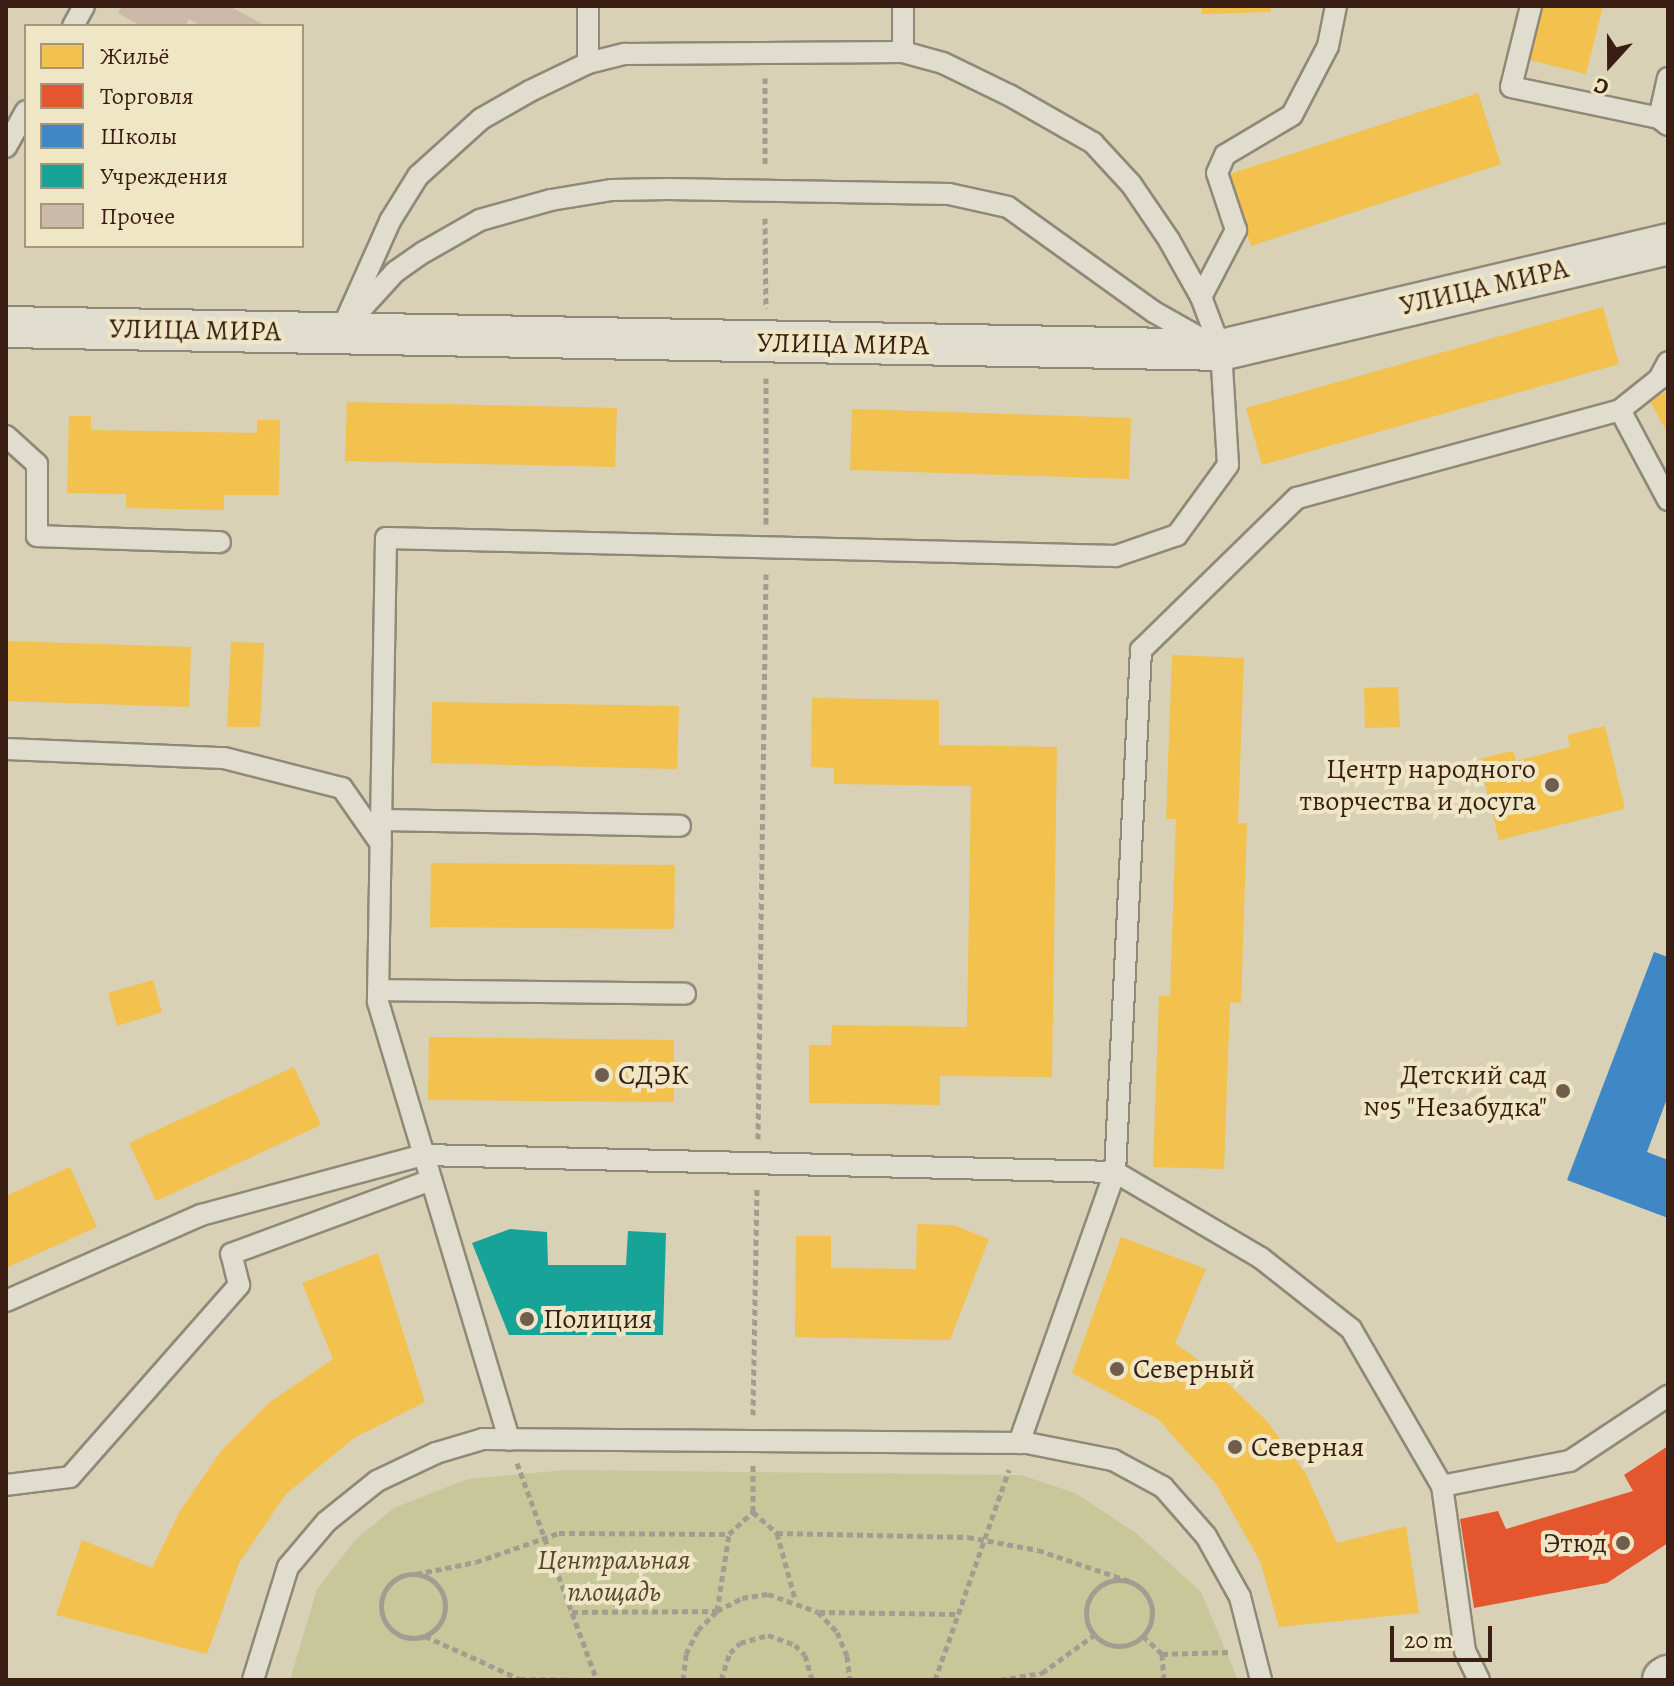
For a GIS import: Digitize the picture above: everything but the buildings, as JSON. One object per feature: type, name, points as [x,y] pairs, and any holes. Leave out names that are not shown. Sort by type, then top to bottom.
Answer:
[{"type":"street","name":"УЛИЦА МИРА","points":[[6,327],[1221,350],[1668,244]]},
{"type":"lane","points":[[74,24],[84,6]]},
{"type":"lane","points":[[588,6],[588,63]]},
{"type":"lane","points":[[903,6],[903,52]]},
{"type":"lane","points":[[1201,297],[1236,230],[1217,173],[1225,155],[1292,115],[1328,46],[1336,6]]},
{"type":"lane","points":[[1531,6],[1511,87],[1663,121],[1668,78]]},
{"type":"lane","points":[[340,333],[390,221],[418,176],[481,119],[588,63],[625,54],[903,52],[996,88],[1093,143],[1131,184],[1201,297],[1221,350],[1228,465],[1177,535],[1116,556],[386,538],[378,990],[509,1440]]},
{"type":"lane","points":[[6,147],[24,115]]},
{"type":"lane","points":[[340,333],[395,272],[424,252],[480,220],[551,200],[640,189],[918,193],[949,194],[1008,207],[1154,312],[1221,350]]},
{"type":"lane","points":[[1019,1443],[1115,1172],[1141,650],[1297,498],[1620,410],[1659,379],[1668,362]]},
{"type":"lane","points":[[1620,410],[1668,500]]},
{"type":"lane","points":[[6,436],[37,464],[37,536],[220,542]]},
{"type":"lane","points":[[6,749],[224,758],[342,788],[381,844]]},
{"type":"lane","points":[[381,820],[680,826]]},
{"type":"lane","points":[[378,990],[685,994]]},
{"type":"lane","points":[[6,1301],[201,1215],[424,1155],[1115,1172],[1261,1258],[1351,1329],[1442,1486],[1465,1651],[1479,1680]]},
{"type":"lane","points":[[6,1485],[70,1477],[239,1285],[231,1254],[431,1180]]},
{"type":"lane","points":[[1442,1486],[1570,1461],[1668,1396]]},
{"type":"lane","points":[[253,1680],[288,1567],[326,1522],[377,1481],[436,1453],[483,1439],[1019,1443],[1113,1460],[1163,1487],[1206,1536],[1240,1597],[1261,1680]]},
{"type":"path","points":[[767,710],[753,1512],[777,1533],[795,1599]]},
{"type":"path","points":[[521,1474],[544,1539],[597,1680],[520,1679],[425,1636],[404,1637],[382,1616],[388,1586],[416,1574],[544,1539],[559,1533],[729,1534]]},
{"type":"path","points":[[935,1680],[1007,1475]]},
{"type":"path","points":[[717,1611],[729,1534],[753,1512]]},
{"type":"path","points":[[777,1533],[984,1540],[1038,1550],[1129,1581],[1151,1605],[1143,1636],[1123,1646],[1094,1635],[1086,1616],[1091,1595],[1107,1582],[1129,1581]]},
{"type":"path","points":[[416,1574],[435,1583],[444,1601],[441,1622],[425,1636]]},
{"type":"path","points":[[683,1680],[686,1654],[698,1630],[717,1611],[742,1598],[768,1594],[795,1599],[818,1612],[837,1632],[847,1656],[850,1680]]},
{"type":"path","points":[[572,1612],[717,1611]]},
{"type":"path","points":[[818,1612],[958,1614]]},
{"type":"path","points":[[721,1680],[730,1653],[753,1637],[768,1635],[795,1645],[805,1655],[812,1680]]},
{"type":"path","points":[[1000,1680],[1042,1673],[1094,1635]]},
{"type":"path","points":[[1143,1636],[1162,1654],[1164,1680]]},
{"type":"path","points":[[1162,1654],[1255,1651]]},
{"type":"green space","name":"Центральная площадь","points":[[566,1470],[1021,1475],[1075,1493],[1136,1533],[1201,1592],[1238,1680],[290,1680],[317,1589],[356,1539],[394,1508],[467,1479]]},
{"type":"place","name":"Центр народного творчества и досуга","points":[[1552,785]]},
{"type":"place","name":"СДЭК","points":[[602,1075]]},
{"type":"place","name":"Детский сад №5 \"Незабудка\"","points":[[1563,1091]]},
{"type":"place","name":"Полиция","points":[[527,1319]]},
{"type":"place","name":"Северный","points":[[1117,1369]]},
{"type":"place","name":"Северная","points":[[1235,1447]]},
{"type":"place","name":"Этюд","points":[[1623,1543]]}]
